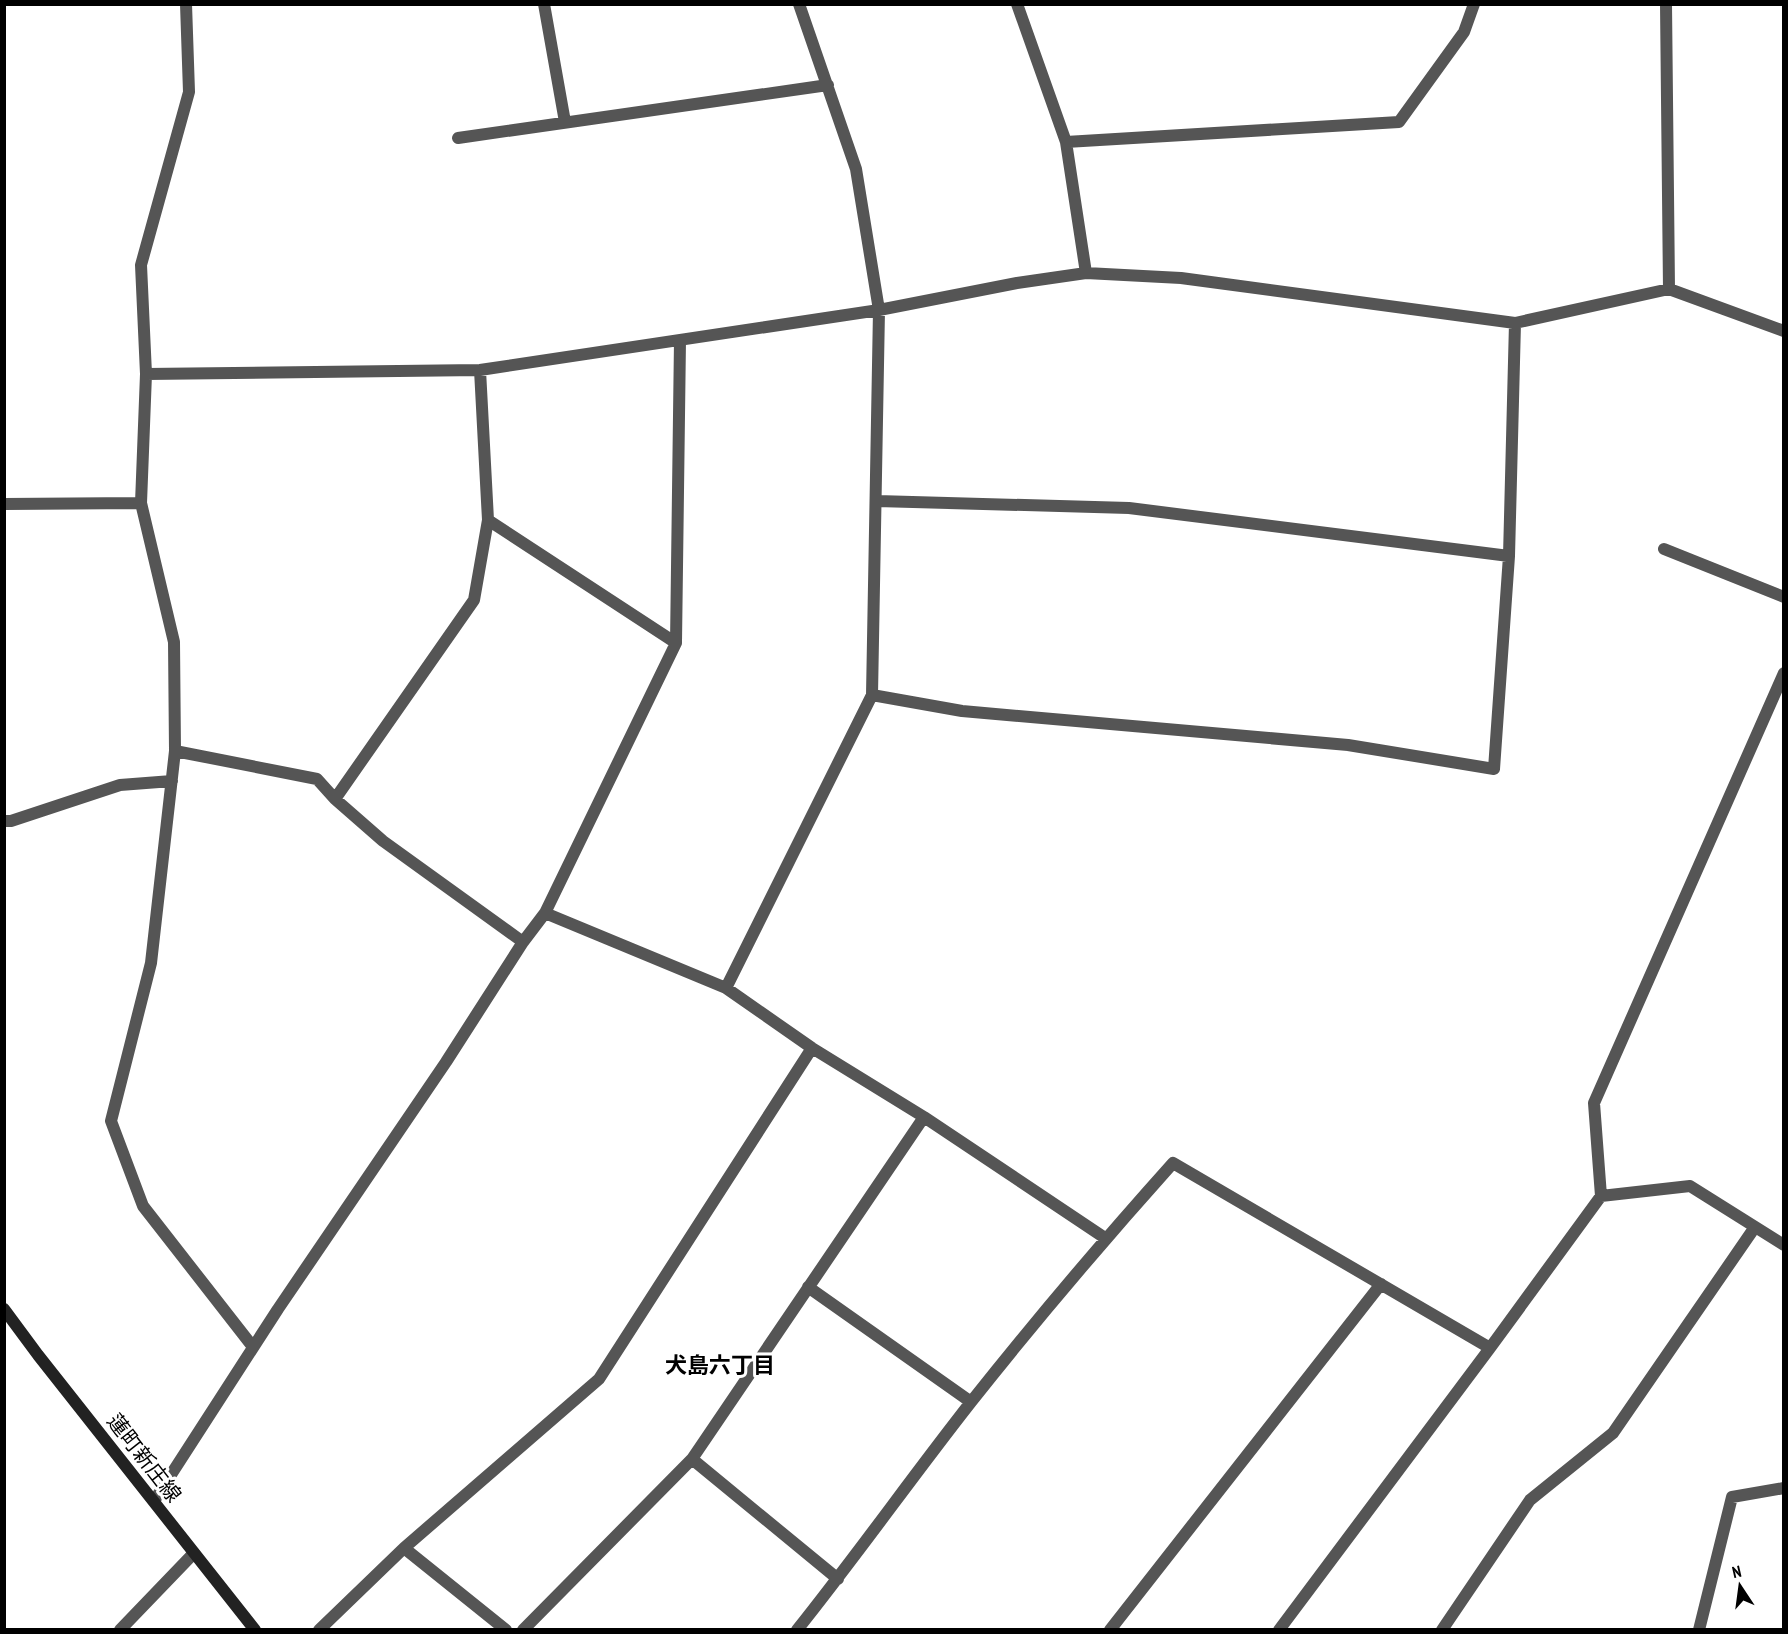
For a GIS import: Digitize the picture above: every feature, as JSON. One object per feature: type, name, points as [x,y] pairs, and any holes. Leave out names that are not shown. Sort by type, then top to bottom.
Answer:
[{"type":"main road","name":"蓮町新庄線","points":[[4,1309],[255,1629]]},
{"type":"street","points":[[186,4],[189,92],[141,265],[146,374],[141,503],[174,642],[175,751],[151,963],[111,1121],[143,1206],[253,1347]]},
{"type":"street","points":[[544,4],[566,123]]},
{"type":"street","points":[[726,988],[872,695],[879,310],[856,169],[800,4]]},
{"type":"street","points":[[1017,4],[1066,142],[1086,273]]},
{"type":"street","points":[[1066,142],[1399,122],[1464,32],[1474,4]]},
{"type":"street","points":[[1666,4],[1669,289]]},
{"type":"street","points":[[458,138],[828,85]]},
{"type":"street","points":[[146,374],[480,370],[879,310],[1017,283],[1086,273],[1181,278],[1515,323],[1669,289],[1784,331]]},
{"type":"street","points":[[872,695],[962,711],[1348,745],[1494,769],[1509,556],[1515,323]]},
{"type":"street","points":[[154,1501],[253,1347],[446,1062],[523,942],[545,913],[676,643],[680,340]]},
{"type":"street","points":[[335,799],[474,600],[488,519],[480,370]]},
{"type":"street","points":[[877,501],[1129,508],[1509,556]]},
{"type":"street","points":[[4,504],[141,503]]},
{"type":"street","points":[[488,519],[676,643]]},
{"type":"street","points":[[1664,549],[1784,597]]},
{"type":"street","points":[[1279,1629],[1601,1196],[1594,1103],[1784,673]]},
{"type":"street","points":[[175,751],[317,779],[335,799],[383,841],[523,942]]},
{"type":"street","points":[[4,821],[11,821],[120,785],[172,780]]},
{"type":"street","points":[[545,913],[726,988],[812,1048],[924,1117],[1105,1238]]},
{"type":"street","points":[[319,1629],[404,1548],[599,1379],[812,1048]]},
{"type":"street","points":[[523,1629],[692,1459],[924,1117]]},
{"type":"street","points":[[797,1629],[838,1579],[970,1402],[1105,1238],[1173,1163],[1490,1348]]},
{"type":"street","points":[[1601,1196],[1690,1186],[1784,1245]]},
{"type":"street","points":[[1442,1629],[1530,1500],[1613,1433],[1755,1227]]},
{"type":"street","points":[[1110,1629],[1381,1284]]},
{"type":"street","points":[[808,1287],[970,1402]]},
{"type":"street","points":[[692,1459],[838,1579]]},
{"type":"street","points":[[1699,1629],[1732,1497],[1784,1488]]},
{"type":"street","points":[[404,1548],[506,1629]]},
{"type":"street","points":[[120,1629],[194,1553]]},
{"type":"district","name":"犬島六丁目","points":[[720,1365]]}]
